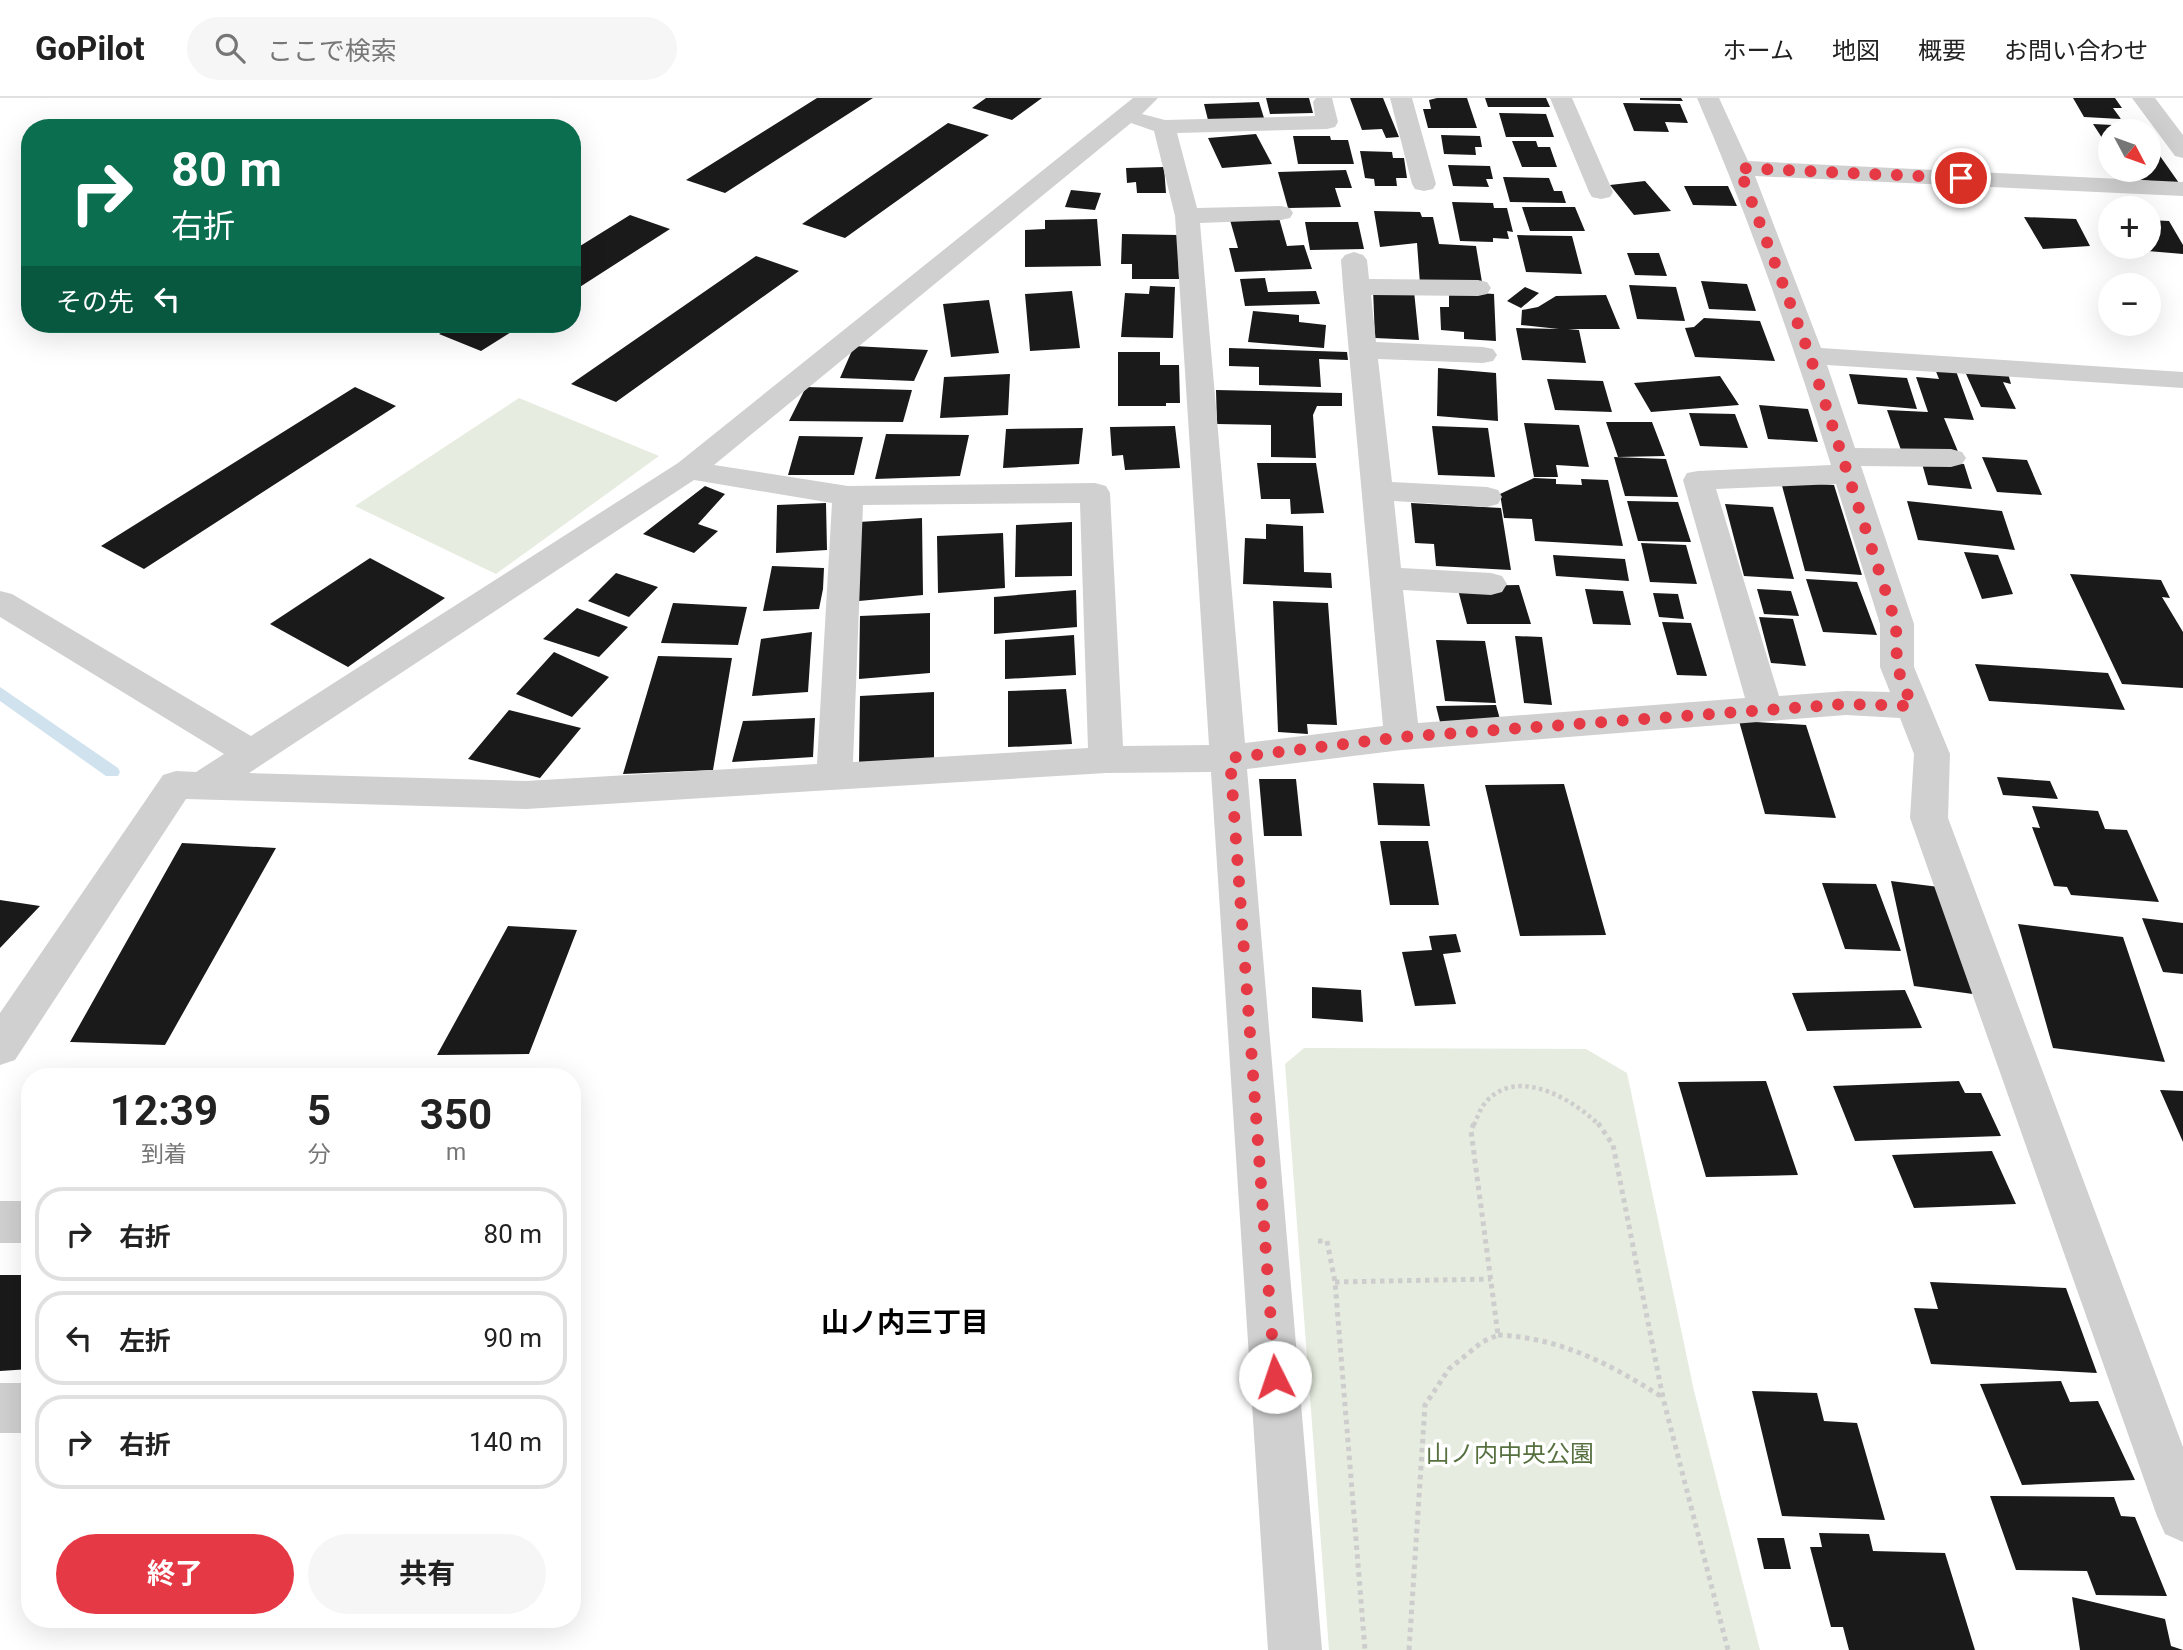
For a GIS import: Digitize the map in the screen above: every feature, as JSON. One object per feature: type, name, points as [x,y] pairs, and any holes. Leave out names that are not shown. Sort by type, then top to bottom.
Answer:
[{"type":"street","points":[[202,786],[689,470],[1147,98]]},
{"type":"street","points":[[1401,98],[1424,184]]},
{"type":"street","points":[[1561,98],[1601,192]]},
{"type":"street","points":[[1708,98],[1739,168],[1810,356],[1896,624],[1897,667],[1932,754],[1929,818],[2183,1516]]},
{"type":"street","points":[[2143,98],[2183,151]]},
{"type":"street","points":[[1123,116],[1164,127],[1327,122],[1324,102]]},
{"type":"street","points":[[1164,127],[1187,216],[1230,758],[1295,1650]]},
{"type":"street","points":[[1739,168],[2183,189]]},
{"type":"street","points":[[1187,216],[1281,213]]},
{"type":"street","points":[[1402,737],[1355,274],[1478,288]]},
{"type":"street","points":[[1362,350],[1483,355]]},
{"type":"street","points":[[1810,356],[2183,380]]},
{"type":"street","points":[[1766,710],[1698,480],[1951,458]]},
{"type":"street","points":[[689,470],[848,496],[1095,493],[1106,760]]},
{"type":"street","points":[[1377,491],[1487,497]]},
{"type":"street","points":[[834,776],[848,496]]},
{"type":"street","points":[[1385,578],[1491,584]]},
{"type":"street","points":[[0,602],[251,753]]},
{"type":"street","points":[[0,1047],[176,785],[526,795],[1106,760],[1230,758],[1402,737],[1846,704],[1912,706]]},
{"type":"street","points":[[0,1222],[21,1222]]},
{"type":"street","points":[[0,1408],[21,1408]]},
{"type":"path","points":[[1498,1335],[1471,1131],[1480,1110],[1492,1096],[1506,1089],[1539,1088],[1578,1107],[1595,1120],[1613,1145],[1663,1398],[1728,1650]]},
{"type":"path","points":[[1327,1241],[1335,1282],[1365,1650]]},
{"type":"path","points":[[1335,1282],[1490,1279]]},
{"type":"path","points":[[1409,1650],[1425,1405],[1449,1369],[1482,1342],[1498,1335],[1520,1335],[1544,1339],[1597,1357],[1663,1398]]},
{"type":"green space","points":[[519,398],[659,456],[496,574],[355,506]]},
{"type":"green space","name":"山ノ内中央公園","points":[[1304,1048],[1586,1049],[1627,1073],[1694,1391],[1760,1650],[1329,1650],[1285,1064]]},
{"type":"building","points":[[817,98],[873,98],[725,193],[686,180]]},
{"type":"building","points":[[986,98],[1042,98],[1012,120],[972,108]]},
{"type":"building","points":[[1266,98],[1309,98],[1313,113],[1270,114]]},
{"type":"building","points":[[1350,98],[1383,98],[1399,137],[1386,138],[1382,129],[1362,130]]},
{"type":"building","points":[[1467,98],[1477,128],[1428,128],[1423,109],[1431,109],[1429,100]]},
{"type":"building","points":[[1485,98],[1546,98],[1550,107],[1488,107]]},
{"type":"building","points":[[1681,98],[1683,101],[1640,100]]},
{"type":"building","points":[[2073,98],[2115,98],[2122,108],[2113,108],[2121,119],[2084,117]]},
{"type":"building","points":[[1259,102],[1264,118],[1208,120],[1204,104]]},
{"type":"building","points":[[1623,103],[1680,104],[1688,123],[1665,122],[1669,132],[1634,131]]},
{"type":"building","points":[[1499,113],[1546,114],[1554,137],[1506,137]]},
{"type":"building","points":[[948,123],[989,135],[845,238],[802,224]]},
{"type":"building","points":[[1256,134],[1272,164],[1222,168],[1208,138]]},
{"type":"building","points":[[1441,135],[1480,136],[1482,147],[1475,147],[1476,155],[1444,154]]},
{"type":"building","points":[[1293,136],[1330,136],[1331,140],[1348,140],[1354,164],[1298,164]]},
{"type":"building","points":[[1512,141],[1536,141],[1538,147],[1550,147],[1557,167],[1522,167]]},
{"type":"building","points":[[1360,151],[1392,152],[1393,158],[1404,158],[1407,178],[1396,178],[1397,186],[1375,186],[1374,179],[1365,178]]},
{"type":"building","points":[[2161,157],[2179,183],[2161,182]]},
{"type":"building","points":[[1448,165],[1490,166],[1493,179],[1486,179],[1489,187],[1453,186]]},
{"type":"building","points":[[1164,167],[1166,193],[1137,193],[1136,182],[1127,183],[1126,168]]},
{"type":"building","points":[[1346,170],[1352,188],[1335,188],[1341,207],[1288,208],[1278,172]]},
{"type":"building","points":[[1503,177],[1549,178],[1554,191],[1562,191],[1566,203],[1510,202]]},
{"type":"building","points":[[1645,181],[1671,211],[1634,215],[1610,185]]},
{"type":"building","points":[[1684,186],[1728,186],[1737,206],[1693,205]]},
{"type":"building","points":[[1071,190],[1101,193],[1095,210],[1065,207]]},
{"type":"building","points":[[1452,202],[1493,203],[1494,208],[1507,208],[1513,232],[1507,231],[1509,239],[1493,238],[1493,242],[1460,241]]},
{"type":"building","points":[[1522,207],[1575,207],[1585,231],[1530,231]]},
{"type":"building","points":[[1374,211],[1420,212],[1422,217],[1433,217],[1439,244],[1476,246],[1482,282],[1420,284],[1417,243],[1380,247]]},
{"type":"building","points":[[630,215],[670,229],[581,286],[581,245]]},
{"type":"building","points":[[2024,217],[2076,219],[2090,246],[2043,249]]},
{"type":"building","points":[[1279,218],[1287,246],[1304,245],[1312,269],[1235,272],[1229,248],[1238,248],[1230,220]]},
{"type":"building","points":[[1097,219],[1101,266],[1025,267],[1025,230],[1045,229],[1045,220]]},
{"type":"building","points":[[2161,221],[2169,221],[2183,245],[2183,254],[2161,252]]},
{"type":"building","points":[[1305,222],[1358,222],[1364,249],[1310,250]]},
{"type":"building","points":[[1122,234],[1178,235],[1179,279],[1132,279],[1132,264],[1121,264]]},
{"type":"building","points":[[1517,235],[1572,236],[1582,274],[1526,272]]},
{"type":"building","points":[[1627,253],[1659,253],[1667,276],[1635,275]]},
{"type":"building","points":[[756,256],[799,271],[616,402],[571,384]]},
{"type":"building","points":[[1265,278],[1268,292],[1316,291],[1320,304],[1245,306],[1240,279]]},
{"type":"building","points":[[1701,281],[1747,284],[1756,311],[1709,309]]},
{"type":"building","points":[[1629,285],[1676,287],[1685,321],[1637,319]]},
{"type":"building","points":[[1150,286],[1175,287],[1173,338],[1121,337],[1125,293],[1149,294]]},
{"type":"building","points":[[1525,287],[1539,293],[1521,308],[1507,301]]},
{"type":"building","points":[[1373,289],[1414,291],[1419,340],[1375,338]]},
{"type":"building","points":[[1072,291],[1080,348],[1030,351],[1025,294]]},
{"type":"building","points":[[1449,291],[1494,294],[1496,341],[1464,339],[1464,332],[1441,330],[1440,307],[1449,307]]},
{"type":"building","points":[[1606,295],[1620,329],[1568,329],[1579,330],[1586,363],[1522,360],[1516,328],[1559,329],[1521,325],[1522,310],[1538,307],[1556,296]]},
{"type":"building","points":[[989,300],[999,353],[951,357],[943,304]]},
{"type":"building","points":[[1253,311],[1299,315],[1299,322],[1326,325],[1324,348],[1248,342]]},
{"type":"building","points":[[1704,318],[1760,321],[1775,361],[1695,357],[1685,328],[1694,327]]},
{"type":"building","points":[[441,333],[510,333],[481,351]]},
{"type":"building","points":[[854,346],[928,350],[914,381],[840,378]]},
{"type":"building","points":[[1229,348],[1347,352],[1348,360],[1319,359],[1321,387],[1259,385],[1259,367],[1229,366]]},
{"type":"building","points":[[1118,352],[1160,352],[1160,365],[1179,365],[1180,403],[1166,403],[1166,406],[1118,406]]},
{"type":"building","points":[[1962,365],[2007,370],[2011,384],[2003,382],[2016,409],[1981,407]]},
{"type":"building","points":[[1438,368],[1496,373],[1498,421],[1437,416]]},
{"type":"building","points":[[1935,369],[1956,371],[1974,420],[1944,418],[1959,454],[1901,450],[1887,410],[1928,412],[1916,377],[1939,379]]},
{"type":"building","points":[[1010,374],[1008,415],[940,418],[944,377]]},
{"type":"building","points":[[1849,374],[1907,378],[1917,409],[1858,404]]},
{"type":"building","points":[[1720,376],[1739,405],[1651,412],[1634,383]]},
{"type":"building","points":[[1547,379],[1603,381],[1612,412],[1555,410]]},
{"type":"building","points":[[355,387],[396,406],[144,569],[101,546]]},
{"type":"building","points":[[806,387],[912,390],[903,422],[789,421]]},
{"type":"building","points":[[1216,390],[1342,393],[1342,406],[1317,406],[1313,415],[1316,458],[1271,457],[1271,425],[1217,424]]},
{"type":"building","points":[[1759,405],[1808,409],[1818,442],[1768,439]]},
{"type":"building","points":[[1689,413],[1735,414],[1748,448],[1700,446]]},
{"type":"building","points":[[1606,422],[1652,422],[1665,456],[1618,457]]},
{"type":"building","points":[[1524,423],[1579,425],[1589,467],[1556,465],[1558,477],[1534,477]]},
{"type":"building","points":[[1175,426],[1180,468],[1125,470],[1123,455],[1112,456],[1110,427]]},
{"type":"building","points":[[1432,426],[1488,428],[1495,477],[1438,475]]},
{"type":"building","points":[[1083,428],[1079,464],[1003,468],[1006,429]]},
{"type":"building","points":[[886,434],[969,435],[960,476],[875,479]]},
{"type":"building","points":[[799,436],[863,437],[854,475],[788,475]]},
{"type":"building","points":[[1614,457],[1666,459],[1678,497],[1625,496]]},
{"type":"building","points":[[1982,457],[2027,460],[2042,495],[1997,492]]},
{"type":"building","points":[[1921,460],[1964,464],[1972,489],[1928,485]]},
{"type":"building","points":[[1257,463],[1316,463],[1324,513],[1291,514],[1290,499],[1261,499]]},
{"type":"building","points":[[1534,478],[1556,479],[1556,484],[1582,485],[1581,479],[1608,480],[1623,546],[1535,541],[1532,519],[1504,518],[1500,494]]},
{"type":"building","points":[[1781,482],[1834,485],[1862,575],[1805,571]]},
{"type":"building","points":[[705,486],[725,494],[698,524],[718,531],[694,553],[643,534]]},
{"type":"building","points":[[1627,501],[1678,502],[1691,542],[1638,541]]},
{"type":"building","points":[[1907,501],[2002,511],[2015,550],[1918,540]]},
{"type":"building","points":[[826,503],[827,550],[776,553],[777,505]]},
{"type":"building","points":[[1411,503],[1501,508],[1511,570],[1436,566],[1434,544],[1415,543]]},
{"type":"building","points":[[1725,504],[1773,507],[1794,579],[1744,576]]},
{"type":"building","points":[[922,518],[923,595],[859,601],[859,522]]},
{"type":"building","points":[[1072,522],[1072,576],[1015,577],[1016,525]]},
{"type":"building","points":[[1266,524],[1303,526],[1304,572],[1331,573],[1332,588],[1243,584],[1245,538],[1266,539]]},
{"type":"building","points":[[1003,533],[1005,588],[938,593],[937,536]]},
{"type":"building","points":[[1641,543],[1686,545],[1697,584],[1650,582]]},
{"type":"building","points":[[1964,552],[1998,555],[2013,594],[1982,599]]},
{"type":"building","points":[[1553,555],[1625,559],[1629,581],[1556,576]]},
{"type":"building","points":[[370,558],[445,598],[348,667],[270,624]]},
{"type":"building","points":[[772,566],[824,568],[819,609],[763,611]]},
{"type":"building","points":[[616,573],[658,587],[629,617],[588,601]]},
{"type":"building","points":[[2070,574],[2161,580],[2170,598],[2162,597],[2183,632],[2183,688],[2122,684]]},
{"type":"building","points":[[1806,579],[1857,582],[1877,635],[1823,632]]},
{"type":"building","points":[[1519,585],[1531,624],[1467,624],[1457,586]]},
{"type":"building","points":[[1585,589],[1623,591],[1631,625],[1593,624]]},
{"type":"building","points":[[1757,589],[1791,591],[1799,616],[1764,614]]},
{"type":"building","points":[[1076,590],[1077,627],[994,634],[994,597]]},
{"type":"building","points":[[1653,593],[1678,594],[1684,619],[1659,617]]},
{"type":"building","points":[[1273,601],[1328,603],[1337,725],[1307,724],[1308,734],[1278,732]]},
{"type":"building","points":[[673,603],[747,607],[738,645],[661,643]]},
{"type":"building","points":[[577,608],[628,627],[599,657],[543,639]]},
{"type":"building","points":[[930,613],[930,673],[859,679],[860,616]]},
{"type":"building","points":[[1759,617],[1793,619],[1806,666],[1771,663]]},
{"type":"building","points":[[1662,622],[1691,623],[1707,676],[1677,675]]},
{"type":"building","points":[[812,632],[808,692],[752,696],[761,639]]},
{"type":"building","points":[[1074,635],[1076,675],[1005,679],[1005,640]]},
{"type":"building","points":[[1515,636],[1542,637],[1552,705],[1524,703]]},
{"type":"building","points":[[1436,640],[1485,641],[1496,703],[1445,701]]},
{"type":"building","points":[[554,652],[609,677],[572,717],[516,694]]},
{"type":"building","points":[[658,656],[732,658],[713,770],[623,774]]},
{"type":"building","points":[[1975,664],[2108,673],[2125,710],[1989,701]]},
{"type":"building","points":[[1066,689],[1072,744],[1008,747],[1008,691]]},
{"type":"building","points":[[934,692],[934,759],[859,765],[860,696]]},
{"type":"building","points":[[1496,705],[1505,737],[1444,738],[1436,706]]},
{"type":"building","points":[[509,710],[581,728],[540,778],[468,759]]},
{"type":"building","points":[[815,718],[813,757],[732,762],[743,721]]},
{"type":"building","points":[[1739,721],[1806,725],[1836,818],[1765,814]]},
{"type":"building","points":[[1997,777],[2050,781],[2058,799],[2003,795]]},
{"type":"building","points":[[1259,779],[1296,779],[1302,836],[1264,836]]},
{"type":"building","points":[[1373,783],[1424,784],[1430,826],[1378,825]]},
{"type":"building","points":[[1564,784],[1606,935],[1520,936],[1485,785]]},
{"type":"building","points":[[2032,806],[2098,811],[2105,829],[2127,830],[2159,902],[2071,895],[2067,887],[2054,886],[2032,827],[2040,828]]},
{"type":"building","points":[[1380,841],[1428,841],[1439,905],[1390,905]]},
{"type":"building","points":[[182,843],[276,848],[165,1045],[70,1042]]},
{"type":"building","points":[[1891,881],[1947,888],[1973,994],[1914,986]]},
{"type":"building","points":[[1822,883],[1876,884],[1901,951],[1845,949]]},
{"type":"building","points":[[0,900],[40,906],[0,948]]},
{"type":"building","points":[[2142,918],[2183,923],[2183,974],[2163,972]]},
{"type":"building","points":[[2018,924],[2123,937],[2165,1062],[2053,1048]]},
{"type":"building","points":[[508,926],[577,930],[529,1054],[437,1055]]},
{"type":"building","points":[[1456,934],[1461,952],[1443,954],[1456,1004],[1415,1006],[1402,952],[1432,950],[1429,936]]},
{"type":"building","points":[[1312,987],[1361,990],[1363,1022],[1312,1018]]},
{"type":"building","points":[[1905,990],[1922,1028],[1807,1031],[1792,993]]},
{"type":"building","points":[[1766,1081],[1798,1175],[1706,1177],[1678,1082]]},
{"type":"building","points":[[1959,1081],[1965,1093],[1981,1093],[2001,1136],[1855,1141],[1833,1086]]},
{"type":"building","points":[[2160,1090],[2183,1091],[2183,1142]]},
{"type":"building","points":[[1992,1151],[2016,1204],[1914,1208],[1892,1155]]},
{"type":"building","points":[[0,1275],[21,1275],[21,1370],[0,1371]]},
{"type":"building","points":[[1930,1282],[2066,1288],[2097,1373],[1931,1364],[1914,1308],[1938,1309]]},
{"type":"building","points":[[2061,1381],[2070,1402],[2098,1401],[2135,1480],[2022,1485],[1980,1384]]},
{"type":"building","points":[[1752,1391],[1817,1393],[1824,1421],[1857,1423],[1885,1520],[1782,1516]]},
{"type":"building","points":[[1990,1496],[2114,1497],[2121,1516],[2135,1517],[2167,1596],[2096,1595],[2087,1571],[2016,1570]]},
{"type":"building","points":[[1819,1533],[1869,1534],[1873,1551],[1945,1553],[1975,1650],[1849,1650],[1843,1627],[1831,1627],[1810,1547],[1822,1547]]},
{"type":"building","points":[[1757,1538],[1784,1538],[1791,1569],[1764,1569]]},
{"type":"building","points":[[2072,1597],[2165,1619],[2171,1646],[2183,1650],[2080,1650]]},
{"type":"waterway","points":[[0,693],[112,772]]},
{"type":"district","name":"山ノ内三丁目","points":[[905,1322]]},
{"type":"route","points":[[1275,1377],[1230,758],[1402,737],[1846,704],[1912,706],[1897,667],[1896,624],[1810,356],[1750,191],[1739,168],[1961,178]]}]
